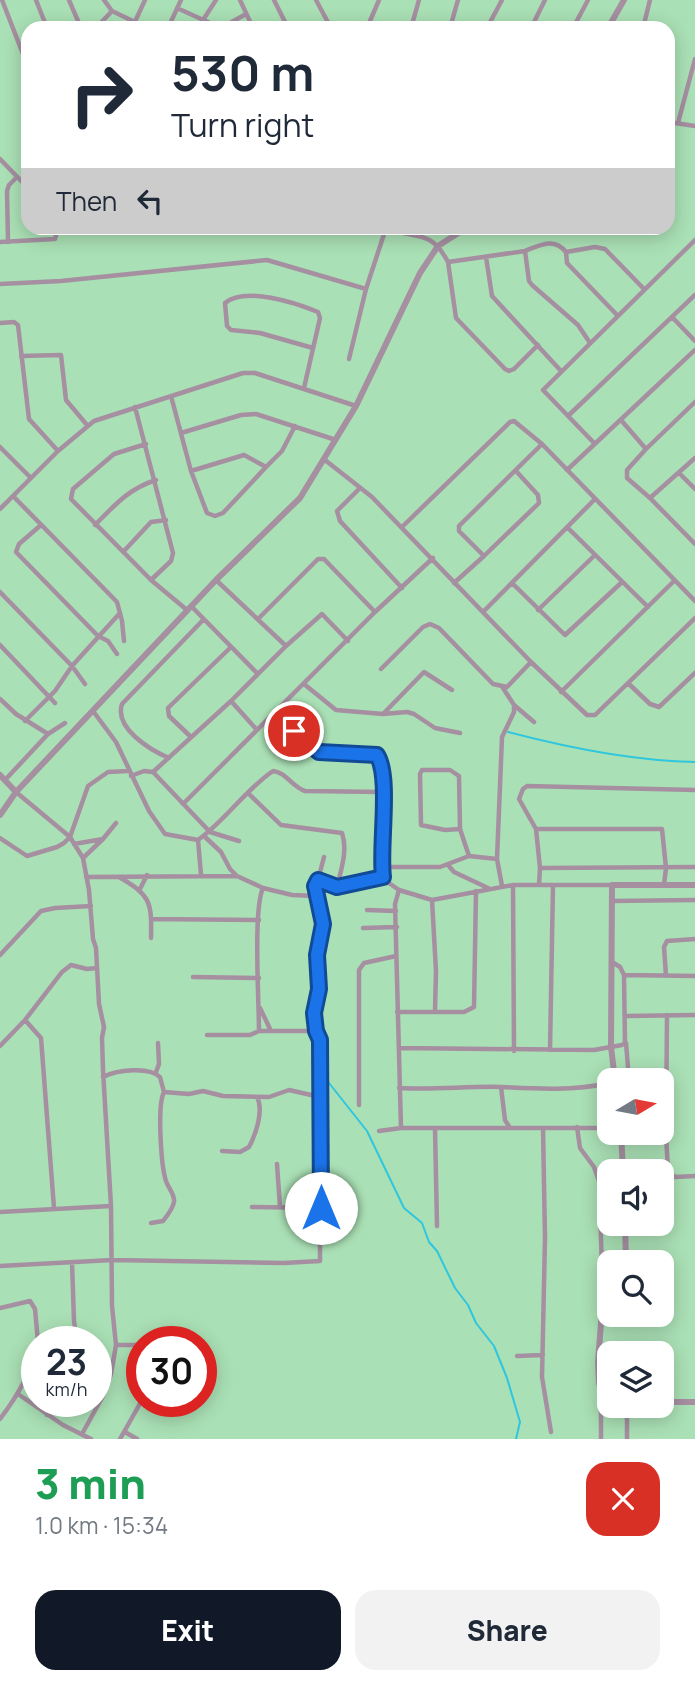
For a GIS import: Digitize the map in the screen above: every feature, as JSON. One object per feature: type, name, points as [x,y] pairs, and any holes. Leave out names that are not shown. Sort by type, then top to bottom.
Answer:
[{"type":"street","points":[[2,0],[21,49]]},
{"type":"street","points":[[36,0],[44,21]]},
{"type":"street","points":[[69,0],[78,21]]},
{"type":"street","points":[[104,0],[111,11],[127,21]]},
{"type":"street","points":[[136,21],[145,0]]},
{"type":"street","points":[[171,21],[181,0]]},
{"type":"street","points":[[202,20],[216,0]]},
{"type":"street","points":[[240,0],[250,21]]},
{"type":"street","points":[[274,0],[284,21]]},
{"type":"street","points":[[316,0],[327,21]]},
{"type":"street","points":[[370,21],[379,0]]},
{"type":"street","points":[[413,21],[419,0]]},
{"type":"street","points":[[452,21],[458,0]]},
{"type":"street","points":[[491,21],[502,0]]},
{"type":"street","points":[[534,21],[545,0]]},
{"type":"street","points":[[577,21],[588,0]]},
{"type":"street","points":[[612,21],[624,0]]},
{"type":"street","points":[[645,21],[650,0]]},
{"type":"street","points":[[177,8],[205,21]]},
{"type":"street","points":[[102,21],[111,11]]},
{"type":"street","points":[[234,21],[246,14]]},
{"type":"street","points":[[678,123],[695,59]]},
{"type":"street","points":[[675,123],[695,126]]},
{"type":"street","points":[[0,159],[21,181]]},
{"type":"street","points":[[8,242],[6,191],[17,177]]},
{"type":"street","points":[[0,242],[55,239],[56,235]]},
{"type":"street","points":[[349,359],[366,289],[384,235]]},
{"type":"street","points":[[414,235],[430,239],[438,246],[448,262],[456,318],[505,369],[514,369],[538,345]]},
{"type":"street","points":[[0,815],[16,792],[189,608],[300,498],[325,460],[355,405],[420,273],[438,246],[455,235]]},
{"type":"street","points":[[595,444],[543,390],[695,240]]},
{"type":"street","points":[[448,262],[525,251],[547,242],[559,245],[566,252],[567,262],[618,316]]},
{"type":"street","points":[[566,252],[595,247],[605,249],[644,289]]},
{"type":"street","points":[[525,251],[529,281],[578,325],[590,343]]},
{"type":"street","points":[[486,257],[492,296],[561,370]]},
{"type":"street","points":[[0,284],[61,281],[267,260],[366,289]]},
{"type":"street","points":[[569,415],[695,295]]},
{"type":"street","points":[[304,387],[320,318],[316,311],[266,296],[231,299],[225,303],[227,326],[231,330],[258,332],[313,348]]},
{"type":"street","points":[[673,318],[695,341]]},
{"type":"street","points":[[0,323],[14,322],[18,325],[29,419],[58,451]]},
{"type":"street","points":[[567,470],[695,350]]},
{"type":"street","points":[[22,356],[61,355],[67,401],[87,425]]},
{"type":"street","points":[[0,509],[87,425],[102,417],[247,372],[304,387],[355,405]]},
{"type":"street","points":[[171,396],[204,508],[207,513],[215,516],[223,513],[282,451],[295,426]]},
{"type":"street","points":[[695,402],[646,449],[626,474],[695,544]]},
{"type":"street","points":[[135,407],[156,480],[173,557],[151,580]]},
{"type":"street","points":[[181,433],[248,414],[267,416],[336,440]]},
{"type":"street","points":[[621,420],[646,449]]},
{"type":"street","points":[[402,527],[510,422],[518,423],[542,444],[695,601]]},
{"type":"street","points":[[146,444],[114,454],[73,489],[71,499],[151,580],[204,619],[258,674]]},
{"type":"street","points":[[484,556],[458,528],[542,444]]},
{"type":"street","points":[[1,451],[31,478]]},
{"type":"street","points":[[191,471],[244,455],[266,467]]},
{"type":"street","points":[[650,498],[695,458]]},
{"type":"street","points":[[325,460],[402,527],[582,713],[592,715],[629,684],[695,618]]},
{"type":"street","points":[[454,583],[539,503],[538,495],[516,471]]},
{"type":"street","points":[[679,473],[695,489]]},
{"type":"street","points":[[95,525],[129,492],[139,485],[156,480]]},
{"type":"street","points":[[360,488],[337,510],[340,522],[402,588]]},
{"type":"street","points":[[13,496],[117,602],[124,641]]},
{"type":"street","points":[[483,612],[595,499]]},
{"type":"street","points":[[123,552],[151,522],[166,520]]},
{"type":"street","points":[[41,525],[19,544],[16,552],[98,636],[108,641],[117,654]]},
{"type":"street","points":[[568,528],[648,607]]},
{"type":"street","points":[[538,610],[595,555]]},
{"type":"street","points":[[183,804],[375,612],[433,558]]},
{"type":"street","points":[[259,618],[318,559],[324,559],[375,612]]},
{"type":"street","points":[[216,580],[286,646]]},
{"type":"street","points":[[561,692],[674,581]]},
{"type":"street","points":[[512,583],[565,635],[621,583]]},
{"type":"street","points":[[0,592],[72,666],[85,684]]},
{"type":"street","points":[[25,721],[50,697],[72,666],[120,612]]},
{"type":"street","points":[[153,772],[322,614],[348,641]]},
{"type":"street","points":[[170,758],[147,746],[127,728],[120,718],[120,710],[122,704],[204,619]]},
{"type":"street","points":[[381,668],[423,627],[430,624],[439,628],[493,684],[503,688],[513,705],[534,722]]},
{"type":"street","points":[[0,645],[55,703]]},
{"type":"street","points":[[191,737],[169,716],[168,708],[231,647]]},
{"type":"street","points":[[503,688],[531,662]]},
{"type":"street","points":[[383,715],[425,673],[452,690]]},
{"type":"street","points":[[629,684],[650,704],[659,708],[695,673]]},
{"type":"street","points":[[304,684],[336,710],[383,715],[407,712],[435,728],[460,733]]},
{"type":"street","points":[[0,699],[25,721],[48,734]]},
{"type":"street","points":[[231,701],[257,730]]},
{"type":"street","points":[[502,886],[497,859],[502,737],[514,712],[513,705]]},
{"type":"street","points":[[93,711],[116,742],[149,811],[165,834],[173,837],[198,840],[211,832],[262,779],[277,770],[305,791],[383,792]]},
{"type":"street","points":[[275,712],[316,751],[377,755],[381,762],[383,792],[383,877],[399,890],[432,900],[513,885],[695,885]]},
{"type":"street","points":[[65,723],[48,734],[3,777],[74,844],[83,858],[91,906],[99,1004],[104,1027],[103,1077],[116,1345],[111,1374],[103,1396],[82,1434]]},
{"type":"street","points":[[460,829],[445,830],[421,825],[422,770],[450,770],[459,776],[460,829],[469,856]]},
{"type":"street","points":[[0,838],[30,856],[64,843],[69,837],[88,786],[108,772],[144,771],[153,772],[211,832],[239,841]]},
{"type":"street","points":[[539,885],[536,829],[519,799],[527,786],[695,790]]},
{"type":"street","points":[[248,793],[281,825],[342,833],[343,861],[337,887]]},
{"type":"street","points":[[83,858],[116,823]]},
{"type":"street","points":[[536,829],[662,829],[666,868],[664,885]]},
{"type":"street","points":[[204,836],[221,852],[237,876],[263,888],[292,895],[317,896]]},
{"type":"street","points":[[74,844],[103,839]]},
{"type":"street","points":[[198,840],[201,875]]},
{"type":"street","points":[[382,867],[432,868],[469,856],[497,859]]},
{"type":"street","points":[[0,1266],[112,1260],[284,1263],[320,1261],[320,1040],[314,1013],[319,989],[317,955],[323,924],[315,886],[324,857]]},
{"type":"street","points":[[448,865],[454,872],[488,888]]},
{"type":"street","points":[[540,867],[695,867]]},
{"type":"street","points":[[140,889],[147,875]]},
{"type":"street","points":[[118,876],[146,895],[151,919],[151,938]]},
{"type":"street","points":[[86,877],[237,876]]},
{"type":"street","points":[[318,880],[337,887],[383,877]]},
{"type":"street","points":[[513,885],[514,1051]]},
{"type":"street","points":[[550,1050],[553,885]]},
{"type":"street","points":[[612,885],[611,1047],[614,1068]]},
{"type":"street","points":[[259,1031],[259,920],[263,888]]},
{"type":"street","points":[[399,890],[395,900],[401,1128]]},
{"type":"street","points":[[397,1012],[464,1012],[474,1007],[476,891]]},
{"type":"street","points":[[432,900],[435,1011]]},
{"type":"street","points":[[611,901],[695,900]]},
{"type":"street","points":[[0,955],[47,908],[91,906]]},
{"type":"street","points":[[367,910],[396,911]]},
{"type":"street","points":[[151,919],[259,920]]},
{"type":"street","points":[[363,928],[397,927]]},
{"type":"street","points":[[666,976],[664,947],[667,941],[695,939]]},
{"type":"street","points":[[359,1105],[359,970],[364,963],[396,956]]},
{"type":"street","points":[[611,961],[620,967],[624,975],[625,1043],[629,1068]]},
{"type":"street","points":[[0,1046],[25,1020],[62,972],[71,965],[97,968]]},
{"type":"street","points":[[624,975],[695,976]]},
{"type":"street","points":[[193,977],[260,978]]},
{"type":"street","points":[[259,1007],[271,1031]]},
{"type":"street","points":[[667,1015],[668,1170],[675,1177],[695,1176]]},
{"type":"street","points":[[626,1016],[695,1015]]},
{"type":"street","points":[[25,1020],[41,1038],[54,1208]]},
{"type":"street","points":[[207,1035],[316,1031]]},
{"type":"street","points":[[156,1072],[159,1064],[158,1043]]},
{"type":"street","points":[[399,1048],[594,1050],[625,1043]]},
{"type":"street","points":[[103,1070],[110,1073]]},
{"type":"street","points":[[103,1077],[110,1073],[149,1070],[160,1077],[164,1092],[161,1097],[160,1122],[164,1177],[174,1204],[163,1222],[151,1223]]},
{"type":"street","points":[[399,1088],[437,1090],[597,1086]]},
{"type":"street","points":[[501,1087],[505,1120],[510,1128]]},
{"type":"street","points":[[164,1092],[189,1094],[203,1091],[223,1096],[270,1097],[289,1090],[320,1097]]},
{"type":"street","points":[[222,1151],[240,1152],[249,1147],[258,1123],[260,1101],[257,1096]]},
{"type":"street","points":[[577,1127],[580,1149],[594,1167],[599,1181],[601,1250]]},
{"type":"street","points":[[379,1131],[401,1128],[597,1128]]},
{"type":"street","points":[[435,1128],[437,1226]]},
{"type":"street","points":[[543,1128],[545,1238],[542,1355],[543,1390],[551,1432]]},
{"type":"street","points":[[277,1164],[280,1207]]},
{"type":"street","points":[[0,1212],[111,1206]]},
{"type":"street","points":[[251,1207],[321,1208]]},
{"type":"street","points":[[72,1262],[75,1326]]},
{"type":"street","points":[[0,1308],[30,1300],[35,1309],[36,1326]]},
{"type":"street","points":[[116,1345],[126,1345]]},
{"type":"street","points":[[517,1356],[542,1355]]},
{"type":"street","points":[[0,1419],[21,1387]]},
{"type":"street","points":[[674,1402],[695,1402]]},
{"type":"street","points":[[51,1417],[91,1439]]},
{"type":"street","points":[[120,1439],[133,1417]]},
{"type":"street","points":[[601,1418],[601,1439]]},
{"type":"street","points":[[627,1418],[627,1439]]},
{"type":"street","points":[[125,1432],[137,1439]]},
{"type":"waterway","points":[[508,732],[601,753],[695,762]]},
{"type":"waterway","points":[[325,1082],[329,1083],[367,1131],[404,1208],[422,1223],[429,1242],[437,1251],[455,1288],[468,1305],[476,1323],[494,1346],[520,1422],[516,1439]]},
{"type":"route","points":[[294,731],[319,752],[377,755],[381,762],[383,792],[383,877],[337,887],[318,880],[315,882],[323,924],[317,955],[319,989],[314,1013],[320,1040],[321,1208]]}]
